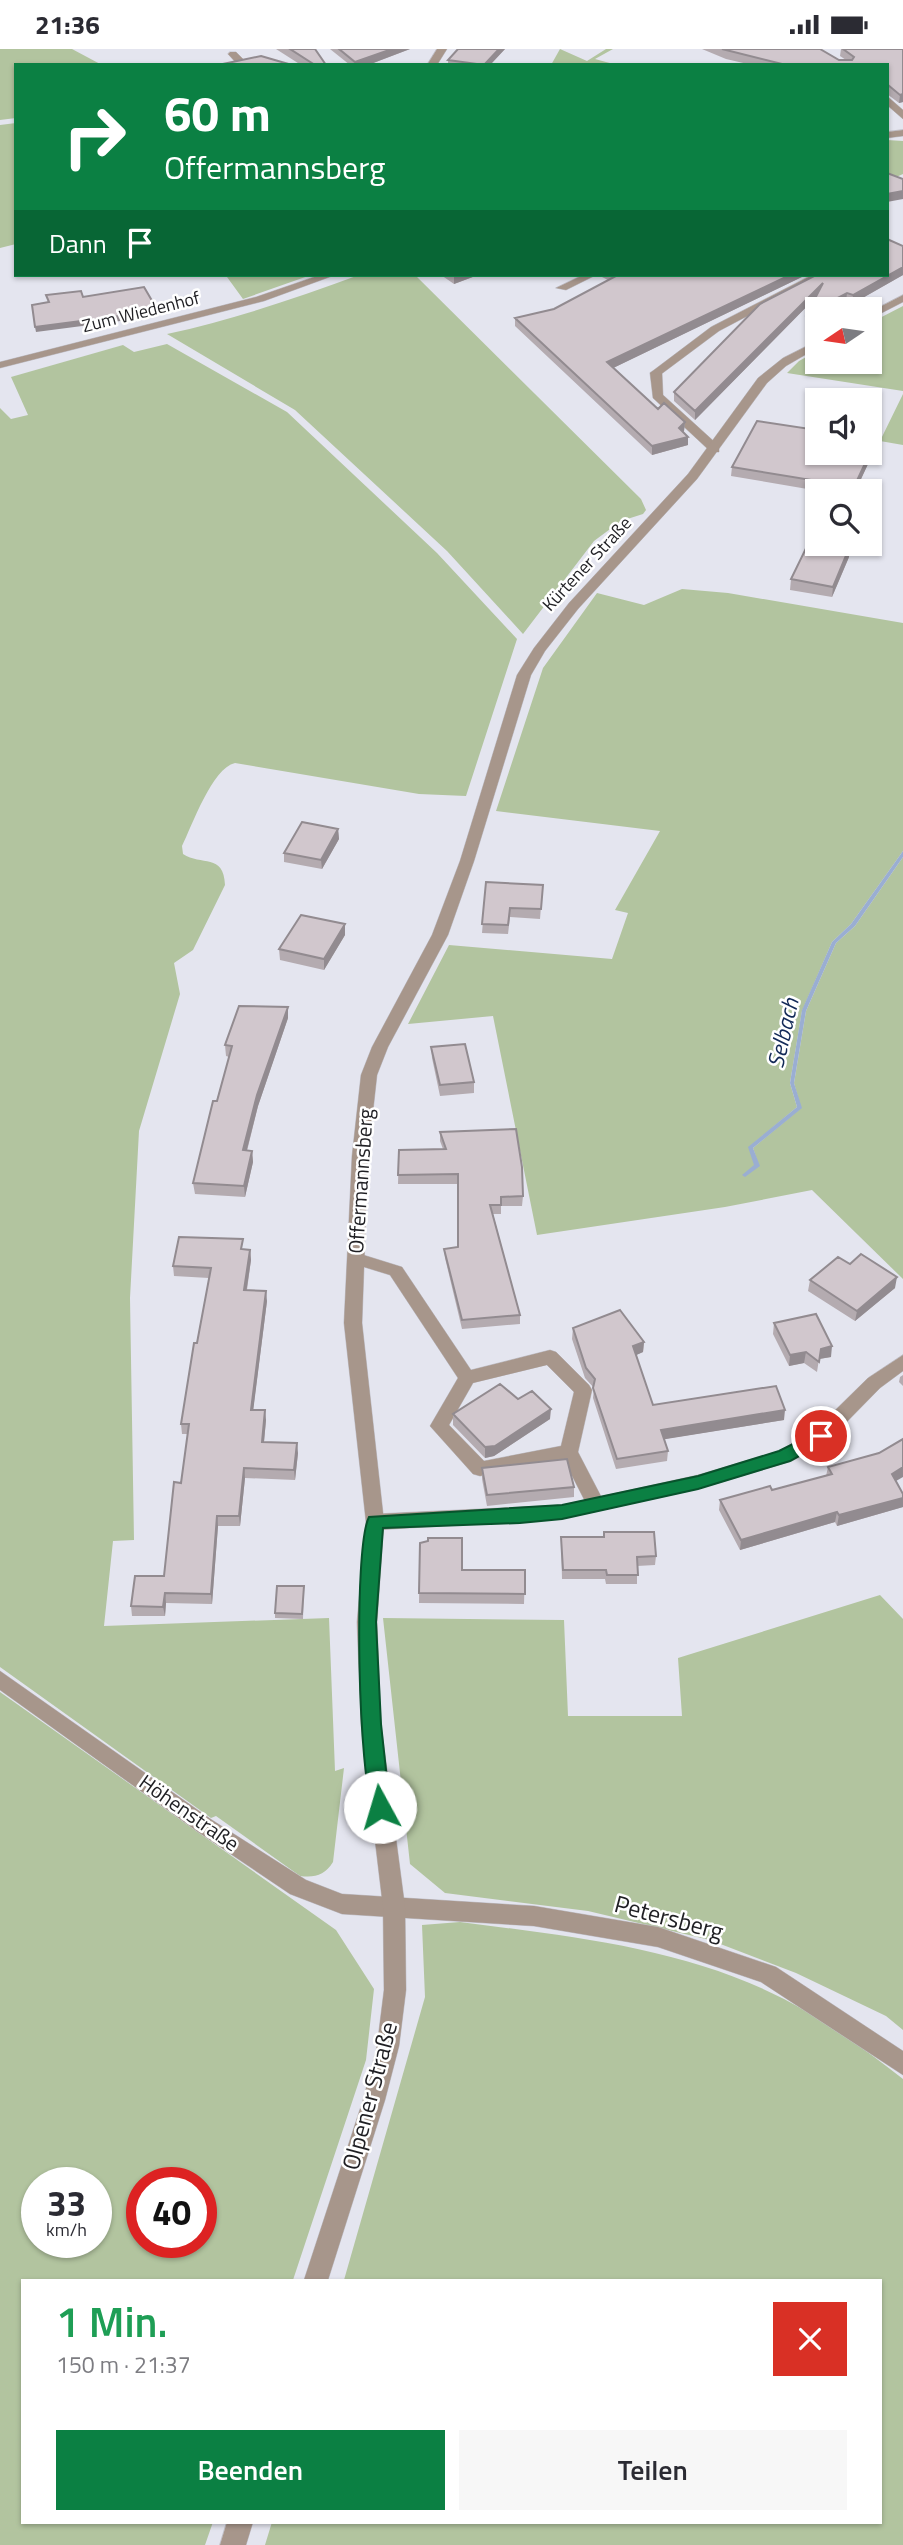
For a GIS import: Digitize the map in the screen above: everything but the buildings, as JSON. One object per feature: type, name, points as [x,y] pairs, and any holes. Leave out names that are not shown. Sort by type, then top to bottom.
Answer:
[{"type":"street","points":[[233,54],[242,63]]},
{"type":"street","points":[[889,101],[903,116]]},
{"type":"street","name":"Zum Wiedenhof","points":[[0,365],[260,299],[324,277]]},
{"type":"street","points":[[562,288],[587,277]]},
{"type":"street","points":[[715,449],[657,396],[656,373],[715,330],[816,277]]},
{"type":"street","points":[[882,309],[903,297]]},
{"type":"street","name":"Kürtener Straße","points":[[467,861],[524,675],[536,654],[579,597],[670,503],[715,449],[748,399],[772,371],[805,351]]},
{"type":"street","name":"Offermannsberg","points":[[394,1907],[383,1835],[371,1711],[367,1622],[375,1522],[353,1323],[360,1156],[369,1075],[380,1047],[431,954],[467,861]]},
{"type":"street","points":[[356,1259],[396,1271],[467,1378]]},
{"type":"street","points":[[569,1452],[480,1469],[439,1426],[467,1378],[550,1357],[583,1389],[569,1452],[596,1504]]},
{"type":"street","points":[[375,1522],[562,1512],[698,1482],[785,1456],[821,1436],[874,1383],[903,1362]]},
{"type":"street","name":"Höhenstraße","points":[[0,1679],[205,1826],[298,1888],[342,1904],[394,1907]]},
{"type":"street","name":"Petersberg","points":[[394,1907],[534,1916],[658,1937],[768,1974],[903,2064]]},
{"type":"street","name":"Olpener Straße","points":[[316,2279],[374,2100],[388,2046],[395,1990],[394,1907]]},
{"type":"street","points":[[233,2545],[239,2524]]},
{"type":"green space","points":[[0,49],[72,49],[98,63],[14,63],[14,118],[0,120]]},
{"type":"green space","points":[[560,49],[587,61],[606,49],[613,49],[595,59],[610,63],[552,63]]},
{"type":"green space","points":[[14,123],[14,244],[0,248],[0,125]]},
{"type":"green space","points":[[889,140],[903,141],[903,174],[894,178],[889,176]]},
{"type":"green space","points":[[227,277],[305,277],[243,299]]},
{"type":"green space","points":[[353,277],[417,277],[641,499],[646,510],[643,514],[621,521],[594,541],[523,634],[447,551],[295,410],[167,334],[216,322]]},
{"type":"green space","points":[[903,306],[903,391],[787,373],[805,358],[805,375],[882,375],[882,317]]},
{"type":"green space","points":[[167,344],[287,412],[437,553],[517,639],[466,796],[419,794],[235,763],[218,775],[182,846],[183,854],[221,868],[225,885],[193,950],[174,963],[180,994],[139,1131],[130,1298],[134,1540],[113,1541],[104,1626],[329,1618],[335,1771],[344,1768],[333,1862],[323,1873],[310,1876],[300,1876],[216,1816],[211,1818],[0,1667],[0,408],[11,419],[28,415],[11,377],[123,345],[134,352]]},
{"type":"green space","points":[[903,394],[903,445],[882,441]]},
{"type":"green space","points":[[682,589],[728,593],[903,623],[903,851],[851,924],[832,942],[802,1011],[790,1083],[797,1107],[749,1147],[759,1166],[753,1148],[801,1108],[794,1083],[806,1011],[836,943],[855,926],[903,857],[903,1279],[812,1190],[725,1207],[537,1235],[493,1016],[408,1024],[449,945],[612,959],[628,913],[615,910],[660,831],[496,811],[543,668],[597,593],[644,605]]},
{"type":"green space","points":[[880,1595],[903,1619],[903,2030],[886,2016],[796,1973],[710,1940],[588,1911],[445,1893],[410,1864],[383,1618],[564,1620],[568,1716],[682,1716],[678,1658]]},
{"type":"green space","points":[[0,1692],[336,1930],[374,1989],[366,2060],[293,2279],[21,2279],[21,2524],[212,2524],[205,2545],[0,2545]]},
{"type":"green space","points":[[460,1922],[584,1939],[707,1967],[800,2008],[845,2036],[903,2079],[903,2545],[265,2545],[271,2524],[882,2524],[882,2279],[344,2279],[425,1997],[422,1925]]},
{"type":"water","points":[[903,851],[903,857],[855,926],[836,943],[806,1011],[794,1083],[802,1108],[753,1148],[760,1166],[745,1177],[742,1175],[754,1165],[748,1147],[797,1107],[790,1083],[802,1010],[832,942],[851,924]]},
{"type":"route","points":[[380,1807],[372,1724],[367,1622],[375,1522],[562,1512],[698,1482],[785,1456],[821,1436]]},
{"type":"water label","name":"Selbach","points":[[783,1033]]}]
